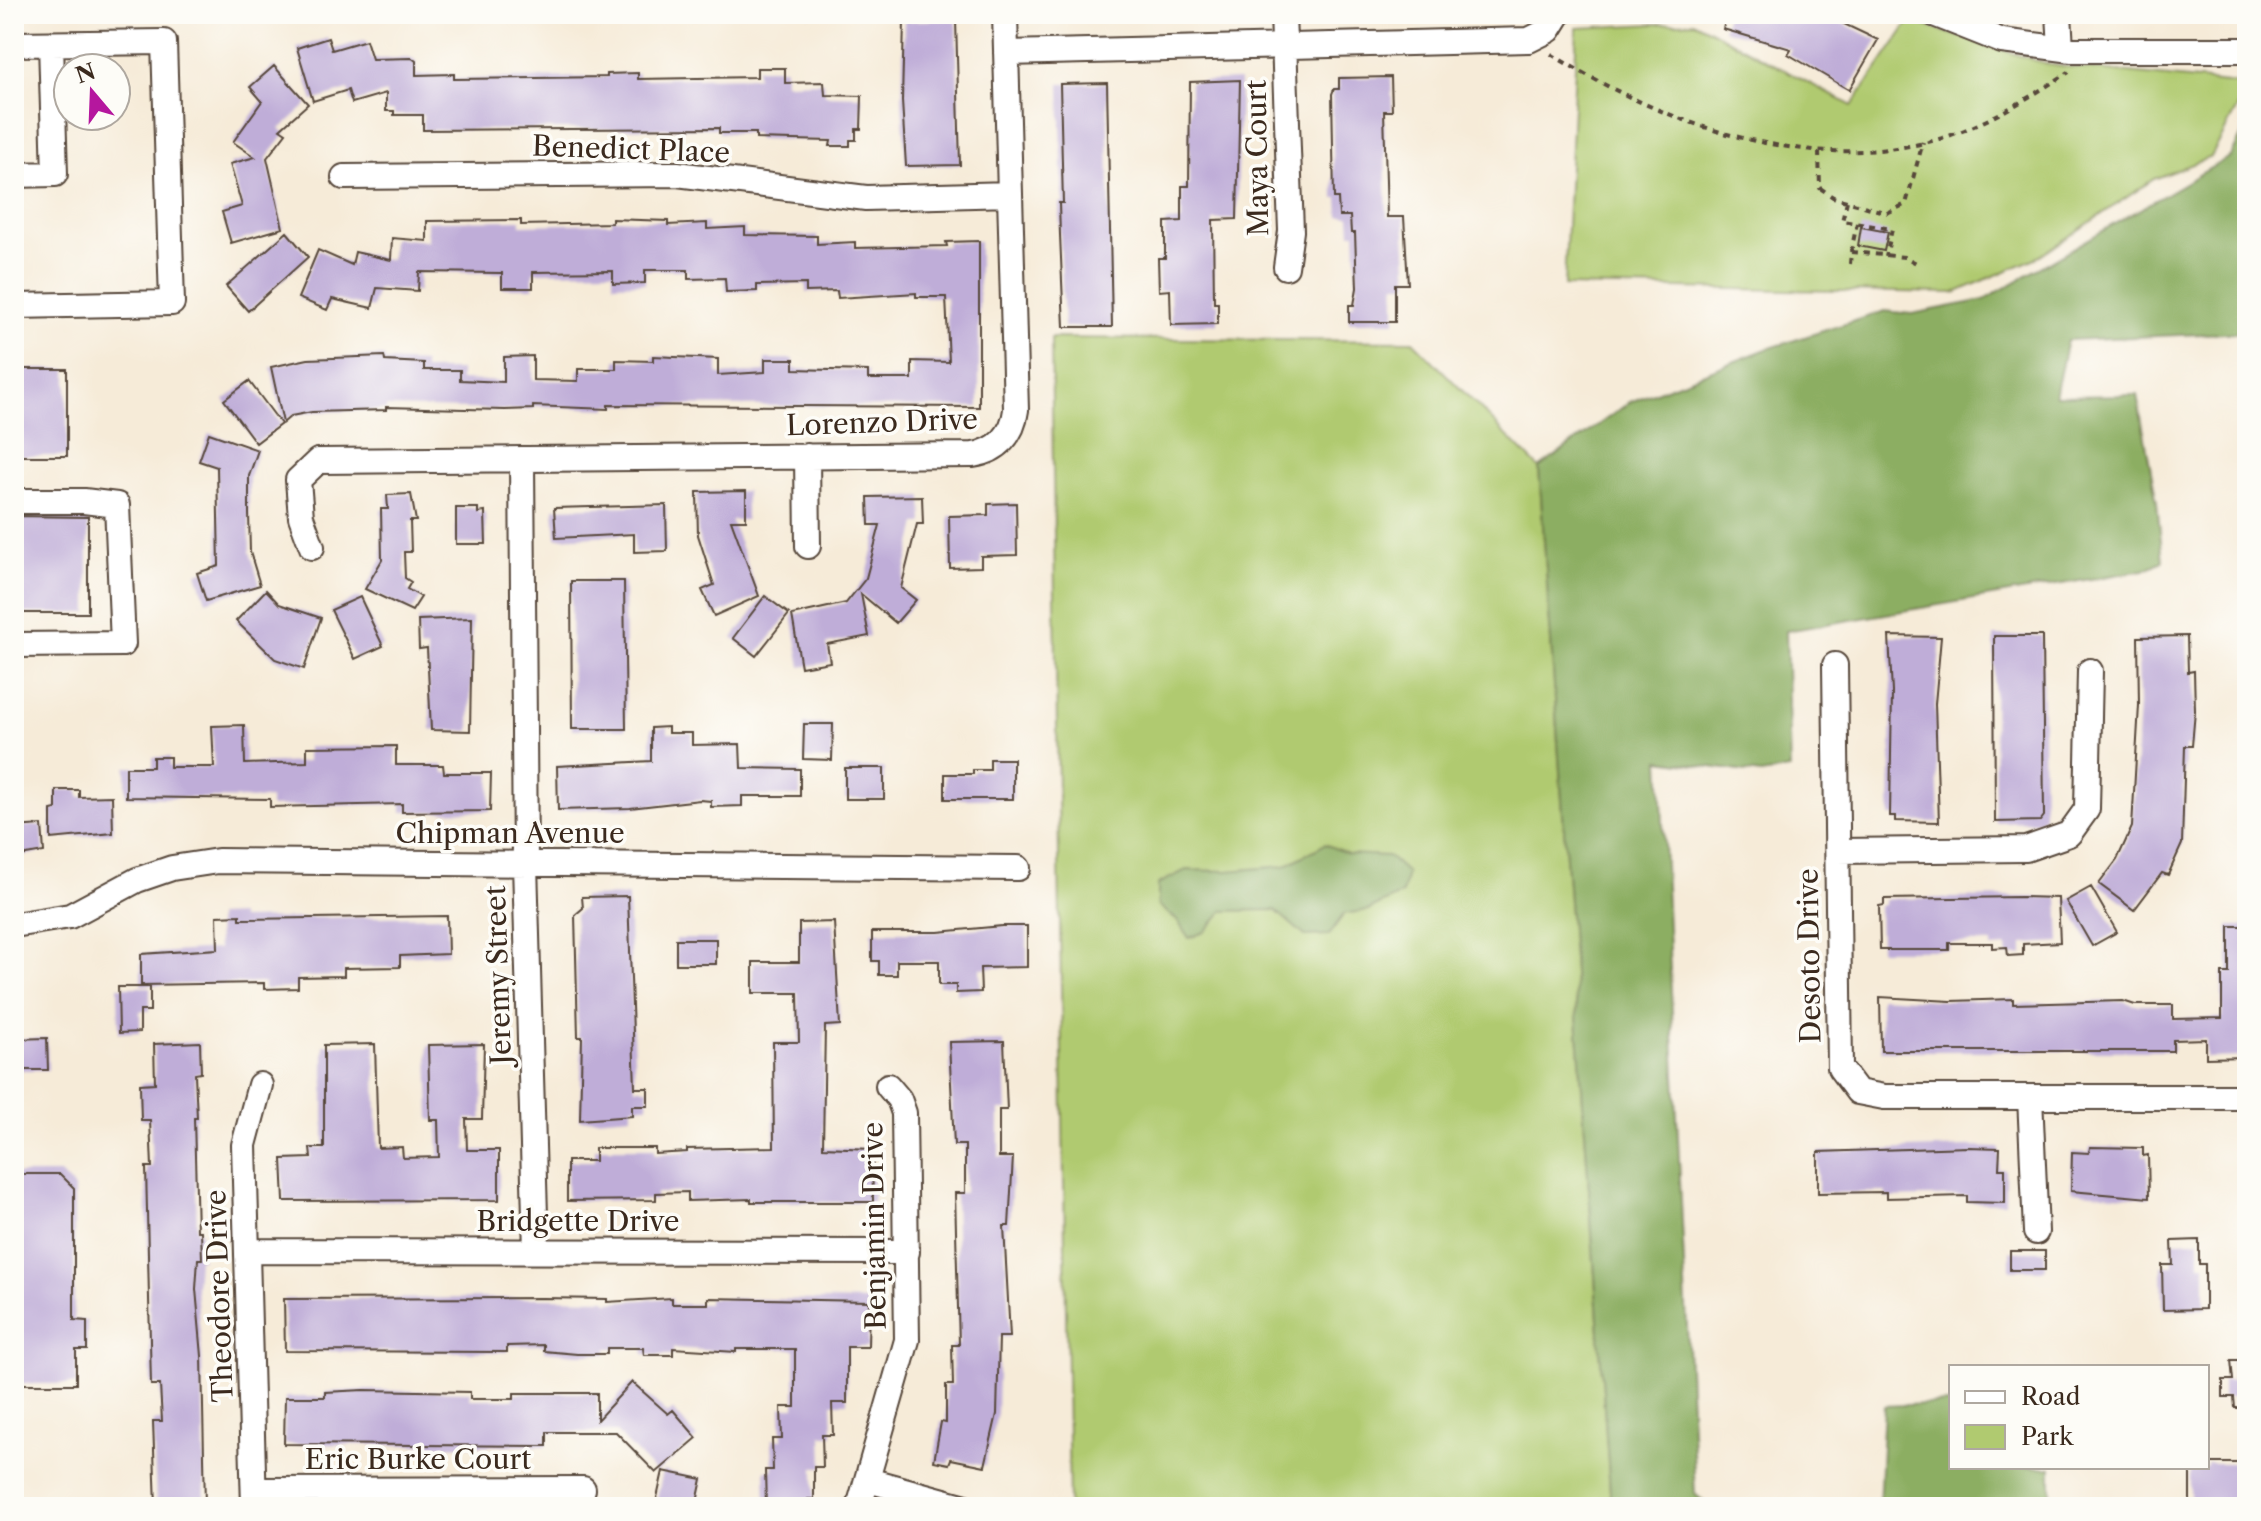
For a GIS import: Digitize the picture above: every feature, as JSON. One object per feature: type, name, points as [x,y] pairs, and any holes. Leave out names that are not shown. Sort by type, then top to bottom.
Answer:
[{"type":"street","name":"Lorenzo Drive","points":[[312,547],[301,517],[298,480],[318,461],[973,455],[993,449],[1008,435],[1016,410],[1005,14]]},
{"type":"street","name":"Maya Court","points":[[1283,14],[1291,231],[1286,267]]},
{"type":"street","points":[[1006,53],[1529,40],[1549,30],[1559,14]]},
{"type":"street","points":[[1934,14],[2002,41],[2061,48],[2247,50]]},
{"type":"street","points":[[2059,14],[2061,48]]},
{"type":"street","points":[[14,44],[164,42],[172,303],[14,306]]},
{"type":"street","points":[[14,175],[55,174],[51,44]]},
{"type":"street","name":"Benedict Place","points":[[344,177],[677,174],[866,198],[1010,194]]},
{"type":"street","points":[[807,456],[808,546]]},
{"type":"street","name":"Jeremy Street","points":[[522,459],[525,864],[536,1251]]},
{"type":"street","points":[[14,501],[84,501],[117,505],[123,644],[14,645]]},
{"type":"street","name":"Desoto Drive","points":[[1835,665],[1840,1068],[1858,1092],[1884,1097],[2247,1097]]},
{"type":"street","points":[[1838,851],[2026,849],[2069,834],[2087,809],[2090,671]]},
{"type":"street","name":"Chipman Avenue","points":[[14,925],[70,916],[137,880],[172,868],[218,861],[1018,868]]},
{"type":"street","name":"Theodore Drive","points":[[254,1498],[250,1251],[244,1145],[260,1085]]},
{"type":"street","name":"Benjamin Drive","points":[[859,1507],[907,1340],[904,1113],[899,1099],[888,1086]]},
{"type":"street","points":[[2030,1097],[2036,1232]]},
{"type":"street","name":"Bridgette Drive","points":[[250,1251],[907,1252]]},
{"type":"street","points":[[868,1480],[966,1507]]},
{"type":"street","name":"Eric Burke Court","points":[[254,1498],[583,1489]]},
{"type":"path","points":[[1529,40],[1608,89],[1669,117],[1819,152],[1910,146],[1985,121],[2104,50]]},
{"type":"path","points":[[1819,152],[1820,188],[1847,201],[1887,213],[1906,204],[1923,142]]},
{"type":"path","points":[[1847,201],[1842,221],[1892,229],[1886,257]]},
{"type":"path","points":[[1850,264],[1857,223]]},
{"type":"path","points":[[1843,255],[1905,257],[1920,265]]},
{"type":"green space","points":[[1910,21],[2050,65],[2247,85],[2247,90],[2211,157],[2154,179],[2040,256],[1955,293],[1564,286],[1577,28],[1695,22],[1852,106]]},
{"type":"green space","points":[[2247,125],[2247,332],[2067,340],[2055,396],[2137,395],[2157,503],[2163,561],[2144,570],[1786,631],[1790,769],[1761,774],[1660,760],[1695,1494],[1710,1507],[1611,1507],[1539,468],[1630,402],[1764,350],[1885,311],[1912,314],[1984,300],[2231,156]]},
{"type":"green space","points":[[1051,338],[1413,341],[1539,468],[1611,1507],[1069,1507]]},
{"type":"green space","points":[[1325,844],[1348,854],[1388,856],[1407,873],[1402,894],[1369,910],[1344,914],[1329,935],[1305,936],[1275,910],[1223,911],[1205,932],[1189,938],[1178,921],[1158,905],[1158,884],[1186,870],[1227,871],[1285,866]]},
{"type":"green space","points":[[1949,1403],[1949,1469],[2051,1469],[2051,1507],[1879,1507],[1884,1406]]},
{"type":"building","points":[[1727,14],[1823,14],[1878,40],[1849,90],[1788,54],[1791,49],[1723,29]]},
{"type":"building","points":[[956,20],[960,165],[906,166],[902,101],[904,21]]},
{"type":"building","points":[[328,38],[332,50],[366,40],[372,59],[412,58],[416,61],[416,75],[454,74],[454,79],[607,77],[607,74],[638,73],[638,79],[757,77],[757,68],[785,68],[785,83],[824,82],[825,95],[862,96],[861,129],[856,129],[856,140],[850,140],[850,146],[830,146],[831,141],[756,139],[756,133],[719,133],[719,128],[423,130],[423,115],[394,115],[394,111],[386,111],[386,93],[352,103],[348,90],[313,101],[297,48]]},
{"type":"building","points":[[274,66],[308,104],[280,129],[286,133],[267,158],[283,228],[231,243],[222,212],[242,206],[230,164],[255,157],[233,142],[262,101],[250,87]]},
{"type":"building","points":[[1391,77],[1392,111],[1384,111],[1387,217],[1404,217],[1408,284],[1395,284],[1395,322],[1349,322],[1349,305],[1354,305],[1357,288],[1355,233],[1351,233],[1350,216],[1339,216],[1338,198],[1334,198],[1332,94],[1334,89],[1339,89],[1339,78]]},
{"type":"building","points":[[1240,80],[1237,219],[1213,220],[1214,303],[1218,303],[1218,324],[1171,325],[1170,290],[1159,291],[1158,258],[1165,258],[1165,222],[1182,221],[1182,186],[1189,186],[1190,82]]},
{"type":"building","points":[[1107,83],[1112,327],[1064,327],[1059,203],[1063,203],[1060,84]]},
{"type":"building","points":[[612,219],[668,221],[668,225],[707,223],[707,229],[745,227],[745,235],[817,236],[817,244],[855,242],[855,248],[947,246],[946,242],[979,241],[979,407],[608,405],[608,409],[533,406],[533,409],[505,410],[386,407],[386,410],[312,412],[291,416],[283,423],[271,367],[308,359],[384,356],[385,361],[424,363],[424,370],[460,370],[460,380],[504,382],[504,357],[533,356],[533,380],[578,381],[578,369],[616,369],[616,360],[653,361],[653,356],[718,359],[718,375],[765,372],[765,359],[794,359],[794,369],[868,371],[868,379],[912,379],[912,361],[949,362],[946,297],[916,297],[916,293],[838,298],[837,291],[806,292],[806,284],[757,285],[757,291],[726,292],[725,278],[688,279],[688,270],[645,270],[645,283],[613,284],[613,271],[533,272],[533,288],[502,288],[502,273],[419,272],[418,291],[377,288],[372,308],[332,299],[327,310],[298,298],[318,250],[352,265],[355,252],[391,260],[392,238],[427,241],[427,221],[521,220],[521,225],[612,223]]},
{"type":"building","points":[[1861,227],[1888,232],[1884,251],[1858,246]]},
{"type":"building","points":[[287,232],[308,257],[248,311],[226,286]]},
{"type":"building","points":[[14,369],[67,369],[67,456],[14,456]]},
{"type":"building","points":[[249,381],[281,424],[256,443],[224,400]]},
{"type":"building","points":[[209,433],[258,450],[249,476],[249,513],[250,552],[260,585],[206,601],[197,573],[219,566],[217,467],[199,461]]},
{"type":"building","points":[[746,491],[746,520],[731,520],[759,596],[714,616],[702,590],[714,585],[698,535],[697,492]]},
{"type":"building","points":[[411,494],[416,521],[410,521],[411,552],[404,552],[405,578],[411,582],[407,589],[421,597],[412,611],[365,589],[382,560],[381,509],[388,509],[387,495]]},
{"type":"building","points":[[922,496],[923,524],[917,524],[901,588],[916,600],[896,623],[861,594],[869,636],[827,644],[830,662],[801,667],[792,615],[846,603],[866,578],[880,525],[869,525],[868,497]]},
{"type":"building","points":[[1016,503],[1017,555],[981,556],[981,567],[950,568],[949,516],[988,515],[988,504]]},
{"type":"building","points":[[666,505],[667,551],[634,552],[634,534],[556,538],[554,508]]},
{"type":"building","points":[[456,508],[478,508],[478,513],[485,512],[486,544],[456,544]]},
{"type":"building","points":[[14,516],[88,517],[88,613],[14,613]]},
{"type":"building","points":[[571,581],[624,581],[626,729],[572,729]]},
{"type":"building","points":[[266,590],[279,604],[321,618],[304,669],[275,659],[236,621]]},
{"type":"building","points":[[765,596],[789,614],[756,656],[733,638]]},
{"type":"building","points":[[360,597],[383,646],[355,659],[331,610]]},
{"type":"building","points":[[472,618],[470,731],[431,730],[427,648],[419,649],[418,620]]},
{"type":"building","points":[[1889,636],[1941,637],[1935,704],[1939,822],[1895,821],[1895,816],[1890,816],[1892,692]]},
{"type":"building","points":[[1994,636],[2042,636],[2044,816],[2040,821],[1995,822]]},
{"type":"building","points":[[2187,636],[2188,672],[2194,671],[2195,711],[2192,746],[2185,746],[2182,844],[2168,875],[2162,873],[2134,910],[2099,884],[2117,860],[2132,827],[2139,705],[2138,637]]},
{"type":"building","points":[[804,724],[833,724],[832,760],[803,759]]},
{"type":"building","points":[[244,725],[245,764],[307,762],[307,747],[396,746],[396,765],[443,765],[444,773],[491,773],[490,811],[402,812],[402,804],[270,807],[270,799],[126,797],[126,767],[153,767],[153,757],[170,757],[170,767],[214,767],[212,726]]},
{"type":"building","points":[[668,727],[668,733],[692,733],[692,745],[740,744],[741,768],[800,769],[800,796],[742,796],[742,806],[711,807],[711,801],[700,800],[630,808],[558,810],[557,766],[651,761],[651,728]]},
{"type":"building","points":[[990,759],[1013,759],[1013,799],[945,799],[945,774],[973,774],[973,770],[990,770]]},
{"type":"building","points":[[845,768],[884,768],[884,799],[845,799]]},
{"type":"building","points":[[56,790],[79,790],[79,797],[112,796],[113,833],[51,839],[51,810],[56,809]]},
{"type":"building","points":[[42,825],[44,852],[14,857],[14,827]]},
{"type":"building","points":[[2091,887],[2117,932],[2092,946],[2066,901]]},
{"type":"building","points":[[628,896],[635,1088],[648,1088],[648,1106],[632,1106],[632,1116],[580,1120],[582,1037],[578,1037],[575,915],[583,908],[582,897]]},
{"type":"building","points":[[2058,898],[2060,942],[2023,944],[2023,955],[2008,956],[2007,947],[1992,948],[1992,943],[1949,943],[1949,950],[1880,950],[1879,906],[1884,905],[1884,899]]},
{"type":"building","points":[[240,915],[240,919],[447,916],[448,954],[400,956],[400,967],[344,968],[344,976],[298,977],[298,988],[264,989],[264,983],[141,985],[141,954],[218,949],[217,916]]},
{"type":"building","points":[[834,922],[840,1025],[825,1026],[823,1147],[872,1149],[873,1202],[688,1201],[688,1192],[656,1193],[656,1200],[567,1201],[567,1161],[595,1161],[595,1148],[655,1148],[655,1154],[687,1152],[687,1149],[774,1147],[773,1042],[799,1042],[798,993],[753,993],[753,962],[799,962],[799,923]]},
{"type":"building","points":[[1027,926],[1027,967],[980,968],[981,992],[956,993],[956,985],[939,985],[939,961],[897,961],[897,975],[879,975],[879,961],[872,961],[872,932],[938,932]]},
{"type":"building","points":[[2229,926],[2247,926],[2247,1057],[2206,1058],[2206,1039],[2173,1040],[2173,1051],[1881,1051],[1880,997],[1951,1001],[2013,999],[2013,1004],[2123,1001],[2135,1005],[2173,1005],[2173,1019],[2222,1018],[2222,973],[2229,973]]},
{"type":"building","points":[[676,939],[716,939],[716,964],[676,964]]},
{"type":"building","points":[[118,987],[150,987],[150,1011],[140,1011],[140,1032],[119,1033]]},
{"type":"building","points":[[47,1038],[48,1070],[14,1070],[14,1039]]},
{"type":"building","points":[[1004,1041],[1007,1110],[999,1110],[999,1157],[1013,1157],[1009,1226],[1004,1226],[1010,1337],[999,1337],[997,1414],[985,1466],[951,1459],[949,1464],[934,1461],[941,1422],[946,1423],[946,1385],[953,1385],[952,1345],[959,1345],[955,1193],[965,1193],[965,1145],[954,1145],[949,1042]]},
{"type":"building","points":[[200,1042],[201,1073],[195,1074],[197,1118],[194,1118],[197,1231],[201,1231],[202,1259],[198,1259],[196,1289],[202,1356],[205,1507],[156,1507],[153,1421],[162,1421],[160,1385],[151,1385],[146,1167],[152,1167],[150,1120],[141,1120],[140,1084],[155,1083],[154,1044]]},
{"type":"building","points":[[375,1044],[378,1148],[402,1147],[403,1158],[439,1157],[438,1120],[430,1120],[428,1045],[484,1044],[482,1119],[466,1119],[467,1150],[499,1150],[499,1200],[284,1201],[282,1159],[311,1158],[310,1148],[324,1148],[324,1045]]},
{"type":"building","points":[[2090,1147],[2143,1148],[2143,1156],[2148,1155],[2149,1198],[2071,1191],[2072,1152],[2089,1153]]},
{"type":"building","points":[[2000,1148],[1999,1169],[2005,1169],[2005,1203],[1967,1202],[1967,1196],[1886,1198],[1886,1192],[1818,1193],[1818,1152]]},
{"type":"building","points":[[14,1174],[60,1174],[74,1188],[74,1320],[87,1321],[87,1350],[76,1350],[76,1384],[14,1384]]},
{"type":"building","points":[[2199,1240],[2199,1264],[2205,1264],[2205,1309],[2163,1310],[2162,1265],[2173,1265],[2172,1241]]},
{"type":"building","points":[[2010,1251],[2045,1251],[2045,1270],[2010,1270]]},
{"type":"building","points":[[672,1298],[672,1304],[708,1304],[708,1298],[869,1301],[868,1347],[847,1347],[847,1403],[832,1403],[833,1435],[822,1435],[823,1467],[814,1467],[814,1499],[808,1499],[808,1507],[766,1507],[765,1470],[773,1470],[772,1439],[782,1439],[781,1407],[795,1407],[795,1349],[736,1349],[736,1352],[673,1348],[673,1355],[644,1355],[643,1348],[607,1348],[607,1354],[577,1354],[544,1351],[544,1345],[507,1346],[507,1352],[285,1351],[284,1299],[607,1299],[607,1302]]},
{"type":"building","points":[[2231,1360],[2247,1360],[2247,1408],[2235,1408],[2234,1397],[2223,1397],[2223,1380],[2233,1380]]},
{"type":"building","points":[[632,1382],[668,1414],[673,1410],[697,1438],[656,1473],[616,1432],[547,1432],[547,1446],[284,1444],[285,1397],[325,1397],[325,1392],[364,1390],[470,1392],[470,1399],[514,1399],[514,1393],[597,1393],[597,1420]]},
{"type":"building","points":[[2209,1463],[2247,1463],[2247,1507],[2190,1507],[2190,1469],[2209,1469]]},
{"type":"building","points":[[663,1471],[702,1479],[696,1507],[655,1507]]}]
